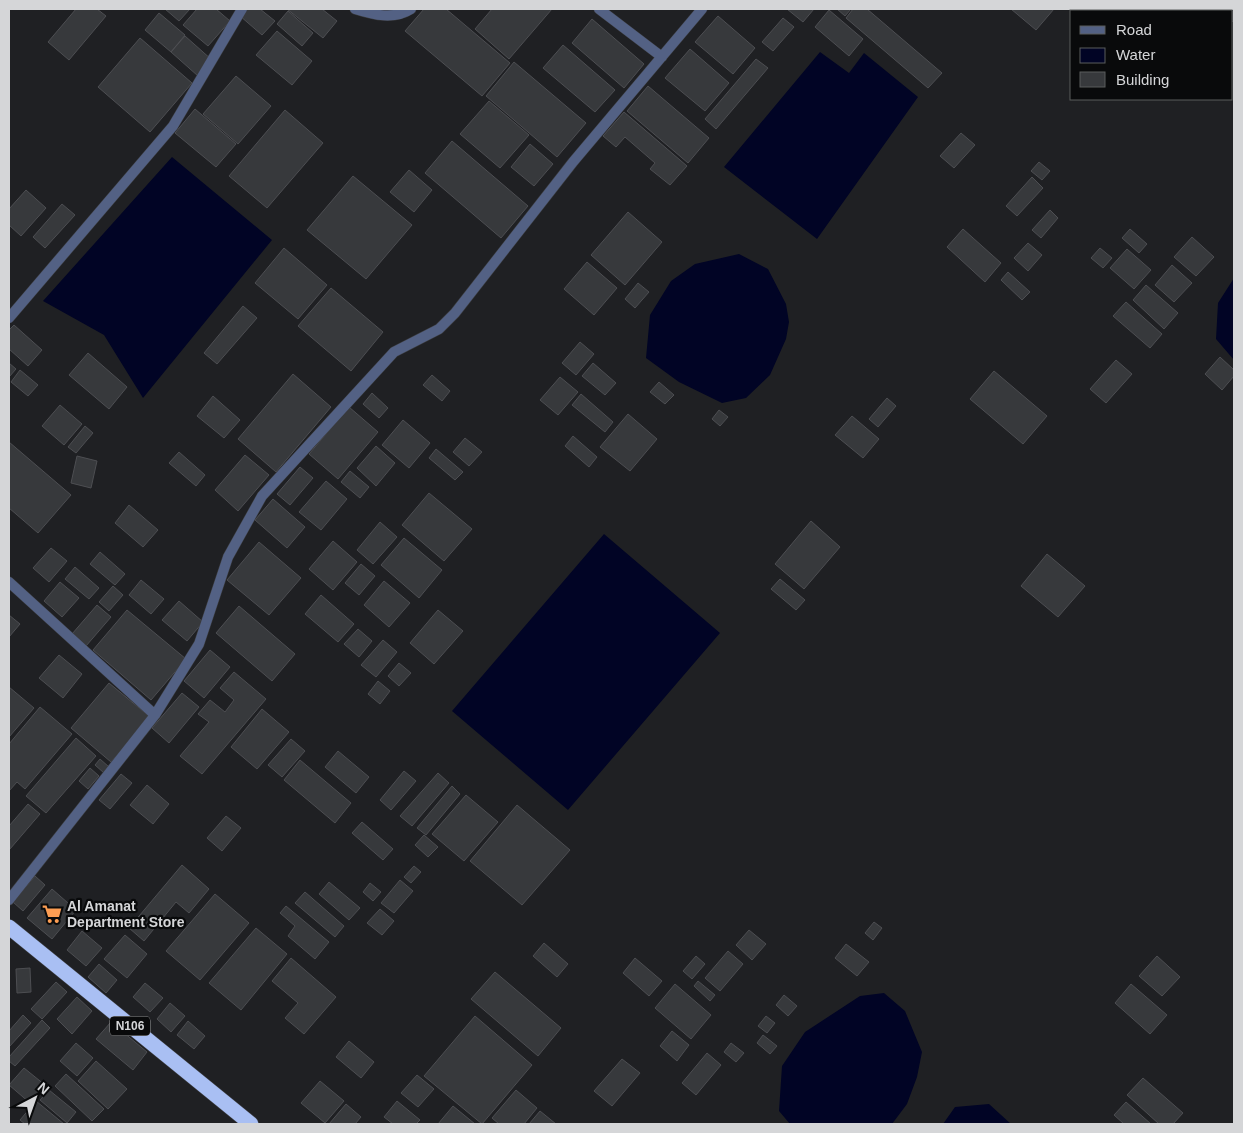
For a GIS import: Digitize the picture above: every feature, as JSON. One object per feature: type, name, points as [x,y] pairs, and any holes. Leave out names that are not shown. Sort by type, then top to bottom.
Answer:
[{"type":"highway","name":"N106","points":[[9,927],[251,1124]]},
{"type":"street","points":[[9,318],[173,126],[242,9]]},
{"type":"street","points":[[355,9],[390,16],[401,15],[411,9]]},
{"type":"street","points":[[598,9],[662,57]]},
{"type":"street","points":[[9,900],[155,714],[200,644],[228,557],[262,496],[394,352],[439,329],[455,313],[573,162],[702,9]]},
{"type":"street","points":[[9,582],[155,714]]},
{"type":"water","points":[[1161,9],[1162,10],[1076,10]]},
{"type":"water","points":[[820,52],[849,73],[864,53],[918,97],[817,239],[724,167]]},
{"type":"water","points":[[172,157],[272,240],[143,398],[104,335],[43,301]]},
{"type":"water","points":[[739,254],[768,269],[786,304],[789,322],[786,339],[770,375],[746,398],[722,403],[679,382],[646,358],[650,315],[671,281],[695,264]]},
{"type":"water","points":[[1234,278],[1234,360],[1216,339],[1218,303]]},
{"type":"water","points":[[604,534],[720,633],[568,810],[452,711]]},
{"type":"water","points":[[884,993],[905,1011],[922,1052],[917,1077],[907,1104],[892,1124],[790,1124],[779,1111],[782,1066],[805,1032],[860,996]]},
{"type":"water","points":[[989,1104],[1011,1124],[943,1124],[955,1107]]},
{"type":"building","points":[[76,9],[97,9],[106,16],[69,60],[48,42]]},
{"type":"building","points":[[165,9],[190,9],[179,21]]},
{"type":"building","points":[[197,9],[216,9],[230,21],[208,46],[183,25]]},
{"type":"building","points":[[247,9],[260,9],[275,21],[262,35],[240,16]]},
{"type":"building","points":[[287,9],[322,9],[337,21],[323,38]]},
{"type":"building","points":[[424,9],[446,9],[510,63],[482,96],[405,31]]},
{"type":"building","points":[[492,9],[552,9],[509,59],[475,29]]},
{"type":"building","points":[[787,9],[814,9],[803,22]]},
{"type":"building","points":[[837,9],[851,9],[845,16]]},
{"type":"building","points":[[853,9],[867,9],[942,73],[928,88],[846,18]]},
{"type":"building","points":[[1011,9],[1054,9],[1036,30]]},
{"type":"building","points":[[1234,9],[1234,23],[1233,10],[1223,10]]},
{"type":"building","points":[[829,10],[863,39],[849,56],[815,27]]},
{"type":"building","points":[[288,11],[313,33],[302,46],[277,24]]},
{"type":"building","points":[[159,13],[185,35],[171,52],[145,30]]},
{"type":"building","points":[[718,16],[755,48],[733,74],[695,42]]},
{"type":"building","points":[[783,18],[794,27],[773,51],[762,42]]},
{"type":"building","points":[[592,19],[644,64],[624,88],[572,43]]},
{"type":"building","points":[[277,31],[312,61],[292,85],[256,55]]},
{"type":"building","points":[[185,36],[212,60],[198,76],[171,52]]},
{"type":"building","points":[[140,38],[192,83],[150,132],[98,87]]},
{"type":"building","points":[[563,45],[615,90],[595,112],[543,68]]},
{"type":"building","points":[[690,49],[729,83],[705,111],[665,78]]},
{"type":"building","points":[[756,59],[768,68],[716,129],[705,119]]},
{"type":"building","points":[[514,62],[586,123],[557,157],[486,96]]},
{"type":"building","points":[[236,76],[271,106],[238,144],[203,114]]},
{"type":"building","points":[[648,86],[709,138],[688,163],[627,111]]},
{"type":"building","points":[[489,101],[529,135],[500,168],[460,134]]},
{"type":"building","points":[[195,109],[236,144],[216,167],[175,133]]},
{"type":"building","points":[[285,110],[323,143],[267,208],[229,176]]},
{"type":"building","points":[[624,112],[687,166],[670,185],[650,169],[655,163],[625,137],[616,147],[603,136]]},
{"type":"building","points":[[961,133],[975,145],[954,168],[940,156]]},
{"type":"building","points":[[452,141],[528,206],[501,238],[425,173]]},
{"type":"building","points":[[530,144],[553,164],[534,186],[511,167]]},
{"type":"building","points":[[1039,162],[1050,171],[1042,180],[1031,171]]},
{"type":"building","points":[[409,170],[432,190],[414,212],[390,192]]},
{"type":"building","points":[[353,176],[412,225],[366,279],[307,230]]},
{"type":"building","points":[[1032,177],[1043,188],[1017,216],[1006,206]]},
{"type":"building","points":[[26,190],[46,208],[21,236],[9,225],[9,209]]},
{"type":"building","points":[[62,204],[75,215],[45,248],[33,237]]},
{"type":"building","points":[[1050,210],[1058,218],[1041,238],[1032,230]]},
{"type":"building","points":[[628,212],[662,242],[625,285],[591,255]]},
{"type":"building","points":[[963,229],[1001,263],[985,282],[947,247]]},
{"type":"building","points":[[1130,229],[1147,244],[1139,253],[1122,238]]},
{"type":"building","points":[[1192,237],[1214,257],[1196,276],[1174,257]]},
{"type":"building","points":[[1028,243],[1042,255],[1028,271],[1014,258]]},
{"type":"building","points":[[284,248],[327,285],[298,319],[255,283]]},
{"type":"building","points":[[1100,248],[1112,258],[1103,268],[1091,258]]},
{"type":"building","points":[[1127,249],[1151,270],[1134,289],[1110,268]]},
{"type":"building","points":[[587,262],[617,288],[594,315],[564,289]]},
{"type":"building","points":[[1172,265],[1192,283],[1174,302],[1155,285]]},
{"type":"building","points":[[1008,272],[1030,292],[1022,300],[1001,280]]},
{"type":"building","points":[[638,283],[649,292],[635,308],[625,299]]},
{"type":"building","points":[[1146,285],[1178,313],[1164,329],[1133,300]]},
{"type":"building","points":[[331,288],[383,332],[351,371],[298,326]]},
{"type":"building","points":[[1126,302],[1162,334],[1150,348],[1113,316]]},
{"type":"building","points":[[243,306],[257,318],[217,364],[204,353]]},
{"type":"building","points":[[14,325],[42,350],[28,366],[9,349],[9,330]]},
{"type":"building","points":[[580,342],[594,354],[576,375],[562,363]]},
{"type":"building","points":[[88,353],[127,387],[109,409],[69,375]]},
{"type":"building","points":[[1220,357],[1234,370],[1234,376],[1222,390],[1205,374]]},
{"type":"building","points":[[1116,360],[1132,374],[1106,403],[1090,389]]},
{"type":"building","points":[[9,363],[16,369],[9,377]]},
{"type":"building","points":[[593,363],[616,383],[605,395],[582,376]]},
{"type":"building","points":[[20,370],[38,385],[28,396],[11,382]]},
{"type":"building","points":[[994,371],[1047,416],[1023,444],[970,399]]},
{"type":"building","points":[[293,374],[331,407],[276,472],[238,439]]},
{"type":"building","points":[[432,375],[450,391],[442,401],[423,385]]},
{"type":"building","points":[[560,377],[578,392],[558,415],[540,400]]},
{"type":"building","points":[[659,382],[674,395],[665,404],[650,392]]},
{"type":"building","points":[[372,393],[388,408],[379,418],[363,404]]},
{"type":"building","points":[[581,394],[613,422],[605,432],[572,405]]},
{"type":"building","points":[[213,396],[240,420],[224,438],[197,416]]},
{"type":"building","points":[[887,398],[896,406],[878,427],[869,419]]},
{"type":"building","points":[[60,405],[82,424],[64,445],[42,426]]},
{"type":"building","points":[[349,407],[378,432],[338,479],[309,454]]},
{"type":"building","points":[[719,410],[728,417],[720,426],[712,419]]},
{"type":"building","points":[[628,414],[657,439],[630,471],[600,447]]},
{"type":"building","points":[[852,416],[879,439],[863,458],[835,435]]},
{"type":"building","points":[[403,420],[430,443],[409,468],[382,445]]},
{"type":"building","points":[[85,426],[93,433],[76,453],[68,447]]},
{"type":"building","points":[[573,436],[597,457],[589,467],[565,446]]},
{"type":"building","points":[[465,438],[482,452],[469,466],[453,452]]},
{"type":"building","points":[[9,442],[71,495],[38,533],[9,508]]},
{"type":"building","points":[[376,446],[395,463],[376,486],[357,468]]},
{"type":"building","points":[[436,449],[463,472],[455,480],[429,458]]},
{"type":"building","points":[[179,452],[205,475],[196,486],[169,463]]},
{"type":"building","points":[[245,455],[269,475],[238,511],[215,490]]},
{"type":"building","points":[[77,456],[97,461],[91,488],[71,483]]},
{"type":"building","points":[[300,467],[313,478],[290,505],[277,494]]},
{"type":"building","points":[[350,471],[369,487],[360,498],[341,482]]},
{"type":"building","points":[[326,481],[347,499],[321,530],[299,512]]},
{"type":"building","points":[[429,493],[472,529],[444,561],[402,525]]},
{"type":"building","points":[[273,499],[305,527],[287,548],[255,520]]},
{"type":"building","points":[[129,505],[158,530],[143,547],[115,523]]},
{"type":"building","points":[[811,521],[840,547],[804,589],[775,564]]},
{"type":"building","points":[[380,522],[397,537],[373,564],[357,550]]},
{"type":"building","points":[[404,538],[442,570],[419,598],[381,565]]},
{"type":"building","points":[[333,541],[357,562],[333,590],[309,569]]},
{"type":"building","points":[[259,542],[301,578],[269,615],[227,580]]},
{"type":"building","points":[[51,548],[67,561],[49,582],[33,568]]},
{"type":"building","points":[[100,552],[125,574],[115,585],[90,564]]},
{"type":"building","points":[[1047,554],[1085,586],[1058,617],[1021,586]]},
{"type":"building","points":[[361,564],[375,576],[359,595],[345,583]]},
{"type":"building","points":[[75,567],[99,588],[89,599],[65,579]]},
{"type":"building","points":[[780,579],[805,600],[796,610],[771,589]]},
{"type":"building","points":[[141,580],[164,599],[151,614],[129,595]]},
{"type":"building","points":[[384,581],[410,603],[389,627],[364,605]]},
{"type":"building","points":[[60,582],[79,598],[62,617],[44,601]]},
{"type":"building","points":[[113,586],[123,595],[109,611],[99,602]]},
{"type":"building","points":[[321,595],[354,624],[338,642],[305,614]]},
{"type":"building","points":[[179,601],[203,622],[187,641],[162,620]]},
{"type":"building","points":[[97,605],[111,617],[86,646],[72,634]]},
{"type":"building","points":[[239,606],[295,654],[272,681],[216,633]]},
{"type":"building","points":[[127,610],[186,659],[151,700],[93,650]]},
{"type":"building","points":[[438,610],[463,631],[434,664],[410,643]]},
{"type":"building","points":[[9,615],[20,624],[9,637]]},
{"type":"building","points":[[358,629],[372,641],[359,657],[344,644]]},
{"type":"building","points":[[383,640],[397,652],[376,677],[361,665]]},
{"type":"building","points":[[210,650],[230,667],[204,698],[184,681]]},
{"type":"building","points":[[59,655],[82,674],[63,698],[39,678]]},
{"type":"building","points":[[399,663],[411,673],[399,686],[388,676]]},
{"type":"building","points":[[234,672],[266,699],[202,774],[180,756],[209,722],[198,714],[210,700],[225,712],[234,700],[220,688]]},
{"type":"building","points":[[378,681],[390,691],[380,704],[368,694]]},
{"type":"building","points":[[109,683],[150,717],[111,762],[71,728]]},
{"type":"building","points":[[9,687],[34,708],[9,737]]},
{"type":"building","points":[[182,693],[199,707],[169,743],[152,728]]},
{"type":"building","points":[[40,707],[72,734],[25,789],[17,782],[9,791],[9,744]]},
{"type":"building","points":[[262,709],[289,732],[257,769],[231,747]]},
{"type":"building","points":[[76,738],[96,756],[46,813],[26,796]]},
{"type":"building","points":[[291,739],[305,751],[282,777],[268,765]]},
{"type":"building","points":[[338,751],[369,777],[356,793],[325,767]]},
{"type":"building","points":[[100,759],[109,767],[104,773],[95,765]]},
{"type":"building","points":[[300,760],[351,803],[335,823],[284,780]]},
{"type":"building","points":[[90,768],[99,776],[88,789],[79,781]]},
{"type":"building","points":[[404,771],[416,781],[391,810],[380,800]]},
{"type":"building","points":[[438,773],[449,783],[412,826],[400,816]]},
{"type":"building","points":[[121,774],[132,783],[110,809],[99,800]]},
{"type":"building","points":[[147,785],[169,804],[153,824],[130,805]]},
{"type":"building","points":[[452,786],[460,794],[426,835],[417,828]]},
{"type":"building","points":[[466,795],[498,822],[464,861],[432,834]]},
{"type":"building","points":[[28,804],[40,814],[10,849],[9,826]]},
{"type":"building","points":[[517,805],[570,850],[522,905],[470,861]]},
{"type":"building","points":[[226,816],[241,828],[222,851],[207,838]]},
{"type":"building","points":[[362,822],[393,849],[383,860],[352,833]]},
{"type":"building","points":[[424,835],[438,847],[428,857],[415,845]]},
{"type":"building","points":[[182,865],[209,889],[189,913],[176,902],[144,941],[129,928]]},
{"type":"building","points":[[414,866],[421,872],[411,883],[404,877]]},
{"type":"building","points":[[35,876],[45,885],[23,911],[13,902]]},
{"type":"building","points":[[400,880],[413,891],[394,913],[381,903]]},
{"type":"building","points":[[329,882],[360,908],[349,920],[319,894]]},
{"type":"building","points":[[370,883],[381,892],[373,901],[363,892]]},
{"type":"building","name":"Al Amanat Department Store","points":[[52,889],[76,910],[52,939],[27,918]]},
{"type":"building","points":[[305,892],[344,926],[335,937],[295,903]]},
{"type":"building","points":[[215,894],[249,923],[200,980],[166,951]]},
{"type":"building","points":[[286,906],[329,942],[315,959],[288,936],[295,926],[280,913]]},
{"type":"building","points":[[380,909],[394,921],[382,935],[367,923]]},
{"type":"building","points":[[874,922],[882,928],[873,940],[865,933]]},
{"type":"building","points":[[256,928],[287,954],[241,1010],[209,983]]},
{"type":"building","points":[[749,930],[766,944],[752,960],[736,945]]},
{"type":"building","points":[[82,931],[102,948],[86,966],[67,950]]},
{"type":"building","points":[[125,935],[147,954],[127,978],[104,959]]},
{"type":"building","points":[[544,943],[568,964],[557,977],[533,956]]},
{"type":"building","points":[[846,944],[869,962],[857,976],[835,958]]},
{"type":"building","points":[[728,951],[743,964],[720,991],[705,978]]},
{"type":"building","points":[[696,956],[705,964],[692,979],[683,971]]},
{"type":"building","points":[[1157,956],[1180,977],[1162,996],[1139,976]]},
{"type":"building","points":[[291,958],[336,997],[304,1034],[285,1018],[298,1003],[272,981]]},
{"type":"building","points":[[635,958],[662,981],[649,996],[623,973]]},
{"type":"building","points":[[99,964],[117,980],[106,993],[88,977]]},
{"type":"building","points":[[30,968],[31,992],[17,993],[16,969]]},
{"type":"building","points":[[495,972],[561,1028],[538,1056],[471,999]]},
{"type":"building","points":[[698,981],[715,995],[710,1001],[694,986]]},
{"type":"building","points":[[56,982],[67,992],[42,1019],[31,1009]]},
{"type":"building","points":[[145,983],[163,998],[150,1012],[133,997]]},
{"type":"building","points":[[675,984],[711,1015],[691,1039],[655,1008]]},
{"type":"building","points":[[1131,984],[1167,1015],[1150,1034],[1115,1003]]},
{"type":"building","points":[[784,995],[797,1006],[788,1016],[776,1005]]},
{"type":"building","points":[[77,997],[92,1011],[72,1034],[57,1019]]},
{"type":"building","points":[[170,1003],[185,1016],[171,1032],[157,1019]]},
{"type":"building","points":[[23,1015],[31,1023],[9,1047],[9,1031]]},
{"type":"building","points":[[475,1016],[532,1065],[482,1124],[424,1076]]},
{"type":"building","points":[[766,1016],[775,1023],[767,1033],[758,1026]]},
{"type":"building","points":[[42,1020],[50,1028],[15,1066],[9,1061],[9,1057]]},
{"type":"building","points":[[188,1021],[205,1036],[194,1049],[177,1035]]},
{"type":"building","points":[[111,1022],[147,1052],[133,1070],[96,1039]]},
{"type":"building","points":[[672,1031],[689,1045],[677,1061],[660,1046]]},
{"type":"building","points":[[763,1035],[777,1046],[770,1054],[757,1043]]},
{"type":"building","points":[[349,1041],[374,1062],[361,1078],[336,1057]]},
{"type":"building","points":[[76,1043],[93,1058],[77,1076],[60,1061]]},
{"type":"building","points":[[731,1043],[744,1053],[736,1062],[724,1052]]},
{"type":"building","points":[[707,1053],[721,1065],[696,1095],[682,1083]]},
{"type":"building","points":[[622,1059],[640,1073],[612,1106],[594,1091]]},
{"type":"building","points":[[96,1061],[127,1089],[108,1109],[78,1081]]},
{"type":"building","points":[[24,1068],[45,1085],[30,1103],[9,1085]]},
{"type":"building","points":[[66,1074],[104,1109],[92,1121],[55,1086]]},
{"type":"building","points":[[417,1075],[434,1089],[418,1107],[401,1093]]},
{"type":"building","points":[[1143,1078],[1183,1113],[1173,1124],[1159,1124],[1127,1095]]},
{"type":"building","points":[[320,1081],[344,1101],[325,1123],[301,1103]]},
{"type":"building","points":[[49,1090],[76,1112],[67,1123],[40,1100]]},
{"type":"building","points":[[516,1090],[537,1108],[524,1124],[499,1124],[492,1118]]},
{"type":"building","points":[[36,1101],[64,1124],[25,1124],[20,1120]]},
{"type":"building","points":[[397,1101],[420,1120],[416,1124],[393,1124],[384,1117]]},
{"type":"building","points":[[1126,1102],[1151,1124],[1124,1124],[1114,1115]]},
{"type":"building","points":[[346,1104],[361,1117],[355,1124],[329,1124]]},
{"type":"building","points":[[453,1106],[475,1124],[438,1124]]},
{"type":"building","points":[[540,1111],[556,1124],[529,1124]]},
{"type":"place","name":"Al Amanat Department Store","points":[[52,914]]}]
